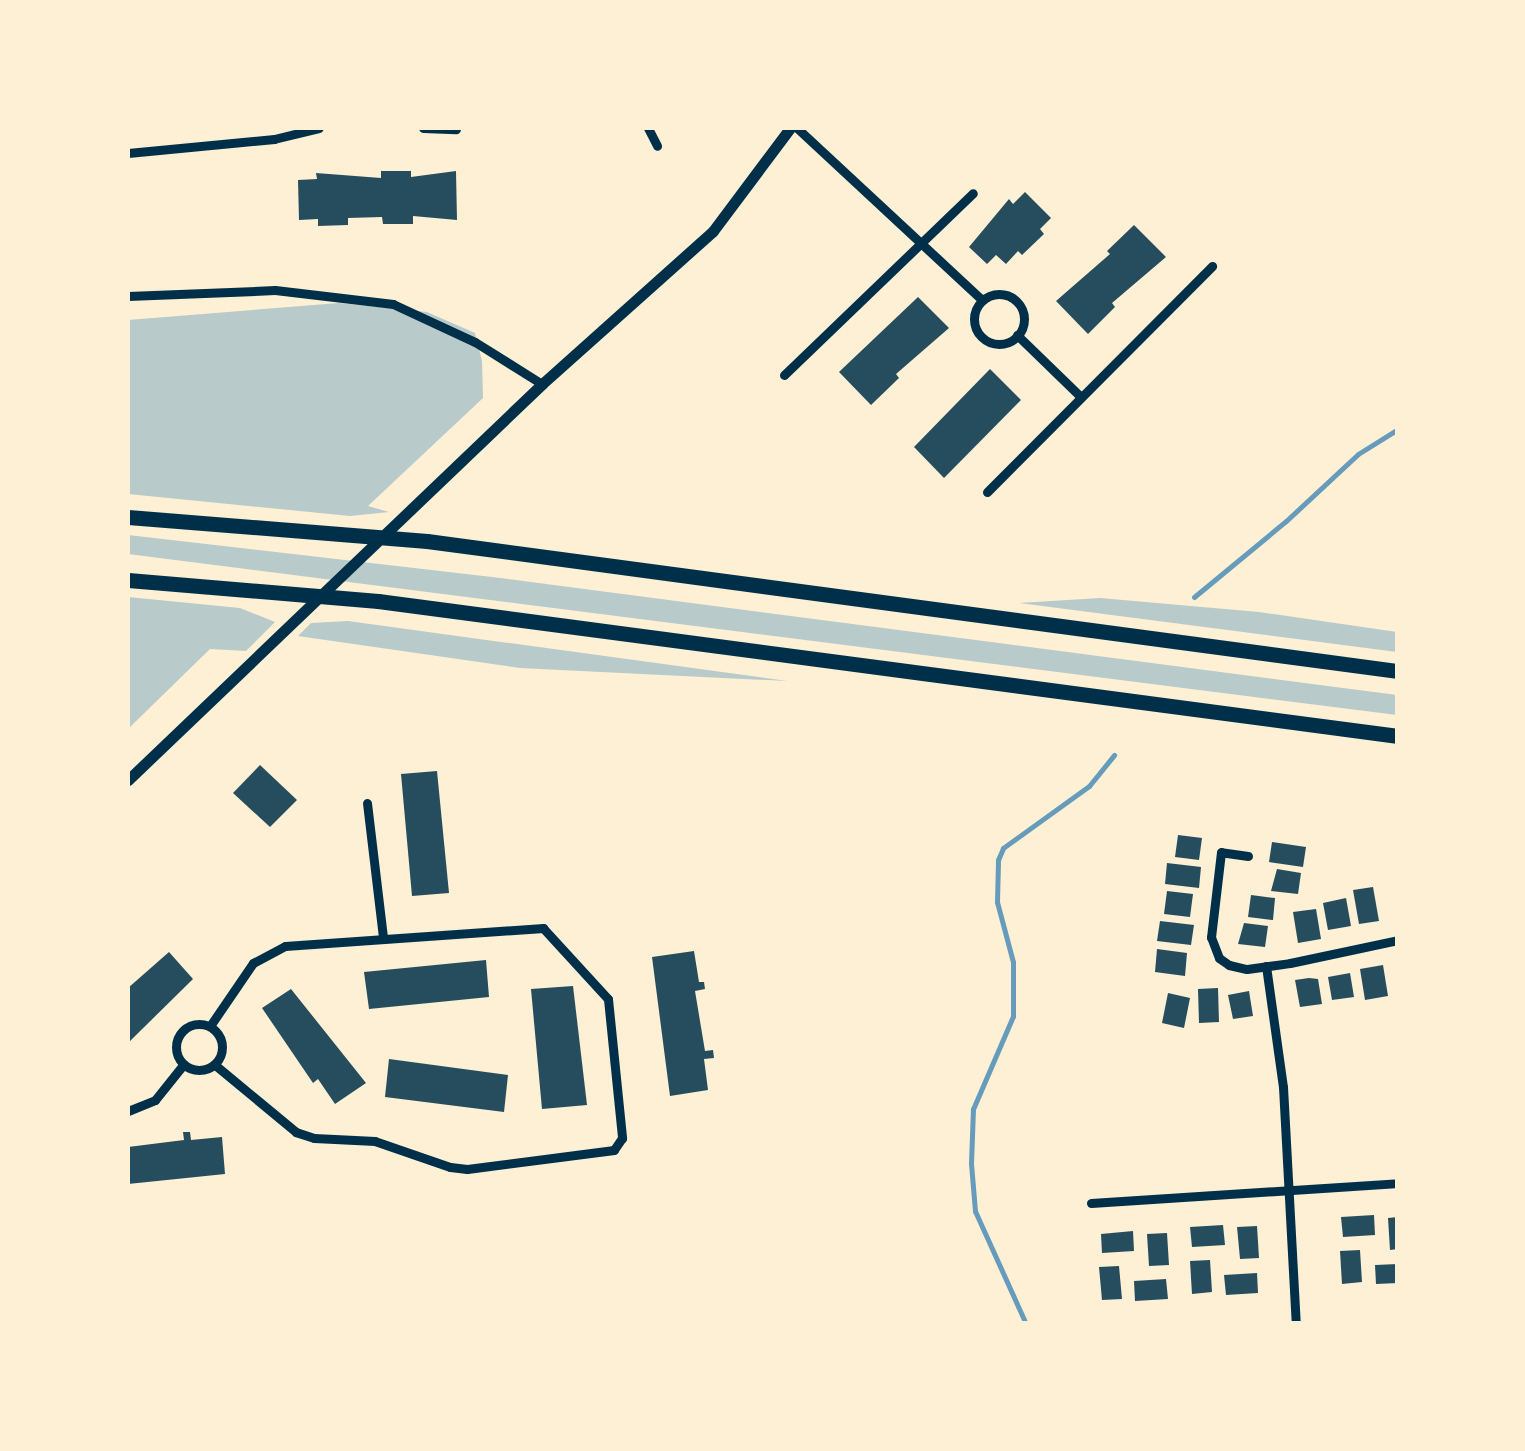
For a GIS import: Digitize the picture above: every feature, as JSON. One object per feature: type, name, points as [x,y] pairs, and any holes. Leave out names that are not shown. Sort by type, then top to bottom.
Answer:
[{"type":"highway","points":[[128,517],[427,542],[1398,671]]},
{"type":"highway","points":[[128,580],[378,601],[1398,736]]},
{"type":"main road","points":[[128,780],[542,384],[714,231],[794,128]]},
{"type":"street","points":[[128,154],[274,139],[318,128]]},
{"type":"street","points":[[422,128],[456,129]]},
{"type":"street","points":[[648,128],[657,146]]},
{"type":"street","points":[[794,128],[982,300]]},
{"type":"street","points":[[784,375],[973,193]]},
{"type":"street","points":[[987,492],[1212,266]]},
{"type":"street","points":[[128,296],[275,290],[393,304],[475,342],[542,384]]},
{"type":"street","points":[[994,294],[1018,302],[1024,314],[1017,335],[1004,343],[980,335],[974,323],[982,300],[994,294]]},
{"type":"street","points":[[1017,335],[1082,397]]},
{"type":"street","points":[[367,803],[383,938]]},
{"type":"street","points":[[1248,856],[1220,852],[1210,937],[1219,958],[1229,965],[1266,966],[1398,940]]},
{"type":"street","points":[[210,1026],[253,963],[268,953],[303,943],[544,928],[610,1006],[620,1145],[614,1150],[577,1155],[467,1169],[450,1167],[374,1140],[314,1138],[296,1132],[215,1064]]},
{"type":"street","points":[[1266,966],[1283,1087],[1296,1324]]},
{"type":"street","points":[[183,1065],[175,1044],[179,1034],[188,1026],[210,1026]]},
{"type":"street","points":[[183,1065],[205,1070],[215,1064],[222,1044],[210,1026]]},
{"type":"street","points":[[128,1111],[155,1100],[183,1065]]},
{"type":"street","points":[[1091,1203],[1398,1183]]},
{"type":"shaded area","points":[[339,303],[427,312],[475,333],[482,361],[483,398],[368,506],[389,512],[350,516],[128,494],[128,320]]},
{"type":"shaded area","points":[[128,535],[492,577],[1397,695],[1397,715],[128,554]]},
{"type":"shaded area","points":[[128,597],[240,608],[275,622],[246,651],[210,649],[128,729]]},
{"type":"shaded area","points":[[1100,598],[1259,612],[1397,632],[1397,652],[1019,603]]},
{"type":"shaded area","points":[[348,621],[787,681],[520,668],[298,636],[311,623]]},
{"type":"building","points":[[381,171],[411,171],[411,177],[456,171],[457,220],[413,216],[413,224],[383,224],[382,217],[348,218],[348,225],[318,226],[318,219],[299,220],[298,180],[317,179],[316,173],[381,178]]},
{"type":"building","points":[[1025,192],[1051,218],[1040,229],[1044,234],[1006,264],[996,255],[987,264],[969,247],[1009,199],[1013,204]]},
{"type":"building","points":[[1134,225],[1166,257],[1112,303],[1115,307],[1088,334],[1056,301],[1110,254],[1107,251]]},
{"type":"building","points":[[918,297],[949,328],[896,374],[899,378],[871,405],[839,372]]},
{"type":"building","points":[[990,369],[1021,400],[944,478],[914,447]]},
{"type":"building","points":[[260,765],[297,800],[270,827],[233,793]]},
{"type":"building","points":[[437,771],[449,893],[412,896],[401,774]]},
{"type":"building","points":[[1178,835],[1202,838],[1199,860],[1175,857]]},
{"type":"building","points":[[1272,842],[1306,847],[1303,867],[1269,862]]},
{"type":"building","points":[[1167,863],[1201,867],[1199,888],[1165,884]]},
{"type":"building","points":[[1277,869],[1301,873],[1298,894],[1271,891]]},
{"type":"building","points":[[1373,887],[1379,921],[1359,924],[1353,890]]},
{"type":"building","points":[[1167,891],[1193,894],[1190,917],[1164,914]]},
{"type":"building","points":[[1251,895],[1275,898],[1273,920],[1248,917]]},
{"type":"building","points":[[1346,898],[1351,926],[1328,930],[1323,903]]},
{"type":"building","points":[[1316,909],[1321,939],[1298,943],[1293,912]]},
{"type":"building","points":[[1160,921],[1194,925],[1191,945],[1157,941]]},
{"type":"building","points":[[1244,923],[1268,926],[1265,947],[1238,944]]},
{"type":"building","points":[[1157,949],[1187,953],[1185,976],[1155,972]]},
{"type":"building","points":[[694,951],[699,982],[704,982],[705,989],[695,991],[705,1051],[713,1050],[714,1058],[704,1059],[708,1090],[670,1096],[652,957]]},
{"type":"building","points":[[169,952],[193,979],[128,1043],[128,988]]},
{"type":"building","points":[[486,960],[489,997],[369,1009],[364,972]]},
{"type":"building","points":[[1383,965],[1388,996],[1365,1000],[1360,969]]},
{"type":"building","points":[[1350,973],[1354,997],[1332,1000],[1328,977]]},
{"type":"building","points":[[1318,979],[1322,1004],[1300,1007],[1295,980]]},
{"type":"building","points":[[573,986],[587,1105],[542,1109],[531,989]]},
{"type":"building","points":[[1218,988],[1219,1022],[1199,1023],[1198,989]]},
{"type":"building","points":[[291,989],[366,1083],[335,1104],[318,1079],[313,1083],[262,1008]]},
{"type":"building","points":[[1249,991],[1253,1016],[1233,1019],[1228,995]]},
{"type":"building","points":[[1168,993],[1190,998],[1184,1028],[1162,1023]]},
{"type":"building","points":[[389,1059],[508,1075],[504,1112],[385,1097]]},
{"type":"building","points":[[183,1132],[190,1132],[191,1140],[222,1137],[225,1174],[128,1184],[128,1147],[184,1140]]},
{"type":"building","points":[[1374,1215],[1375,1235],[1343,1237],[1341,1217]]},
{"type":"building","points":[[1398,1217],[1398,1249],[1390,1250],[1388,1218]]},
{"type":"building","points":[[1223,1225],[1225,1245],[1192,1247],[1190,1227]]},
{"type":"building","points":[[1257,1226],[1259,1258],[1240,1259],[1237,1227]]},
{"type":"building","points":[[1133,1231],[1134,1251],[1102,1253],[1101,1234]]},
{"type":"building","points":[[1167,1233],[1169,1265],[1149,1266],[1147,1234]]},
{"type":"building","points":[[1360,1250],[1362,1282],[1342,1284],[1340,1251]]},
{"type":"building","points":[[1210,1260],[1212,1292],[1192,1294],[1190,1261]]},
{"type":"building","points":[[1398,1264],[1398,1283],[1376,1284],[1375,1265]]},
{"type":"building","points":[[1119,1266],[1122,1299],[1102,1300],[1099,1267]]},
{"type":"building","points":[[1257,1273],[1258,1293],[1226,1295],[1224,1275]]},
{"type":"building","points":[[1166,1279],[1168,1299],[1135,1301],[1134,1281]]},
{"type":"waterway","points":[[1194,597],[1286,521],[1358,454],[1398,429]]},
{"type":"waterway","points":[[1026,1324],[975,1211],[971,1163],[973,1109],[1013,1016],[1013,962],[997,902],[998,860],[1003,848],[1089,786],[1114,755]]}]
